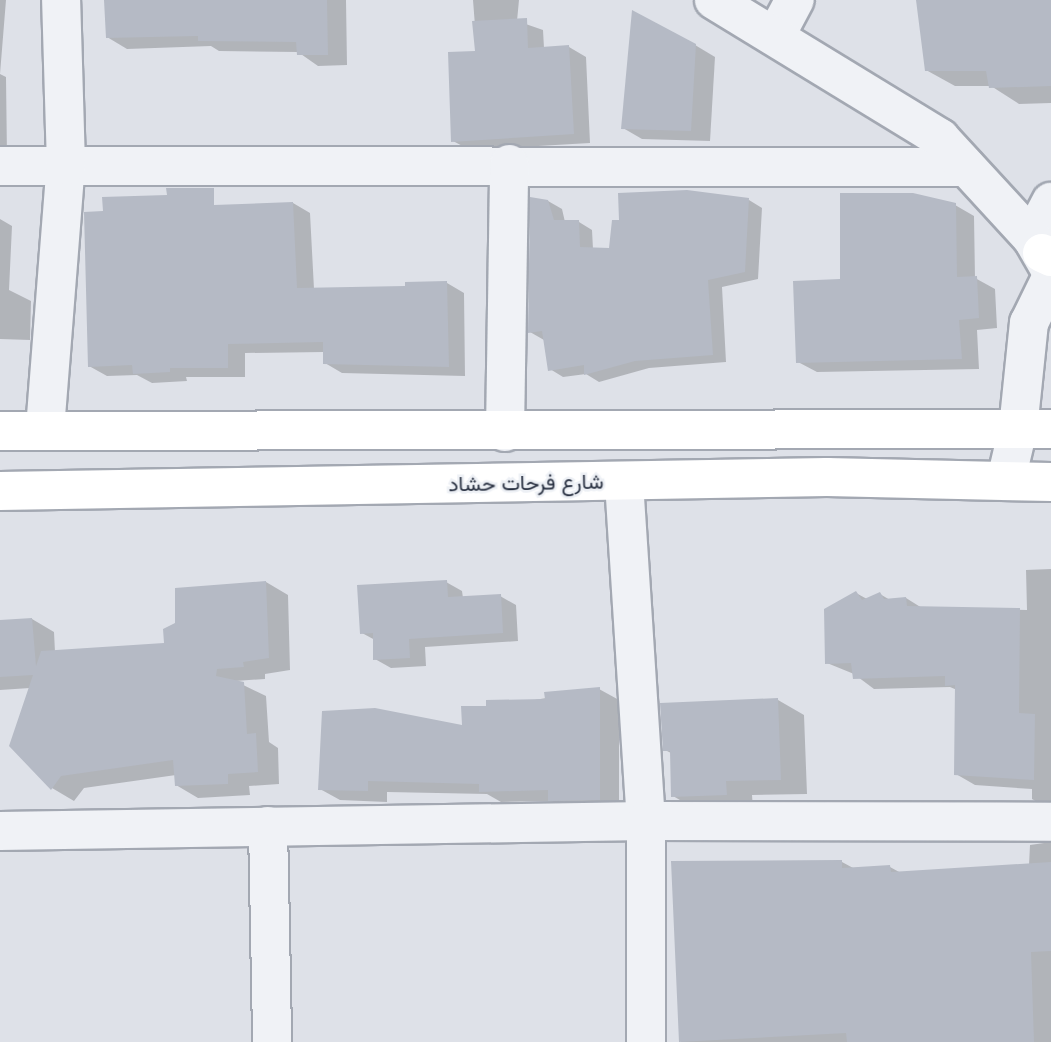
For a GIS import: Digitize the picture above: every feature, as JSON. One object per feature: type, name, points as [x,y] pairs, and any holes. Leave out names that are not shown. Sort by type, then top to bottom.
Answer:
[{"type":"main road","points":[[0,431],[1035,429]]},
{"type":"main road","name":"شارع فرحات حشاد","points":[[0,491],[624,482],[1051,482]]},
{"type":"street","points":[[44,429],[66,164],[61,0]]},
{"type":"street","points":[[714,0],[776,35],[940,138],[1046,259]]},
{"type":"street","points":[[776,35],[794,0]]},
{"type":"street","points":[[505,432],[509,163]]},
{"type":"street","points":[[0,166],[509,163],[966,167]]},
{"type":"street","points":[[1006,480],[1035,429],[1028,323],[1046,259],[1051,202]]},
{"type":"street","points":[[624,482],[646,821],[646,1042]]},
{"type":"street","points":[[0,831],[646,821],[1051,822]]},
{"type":"street","points":[[268,826],[272,1042]]},
{"type":"building","points":[[104,0],[327,0],[328,55],[297,55],[296,42],[198,41],[198,36],[106,38]]},
{"type":"building","points":[[916,0],[1051,0],[1051,86],[989,88],[986,71],[925,71]]},
{"type":"building","points":[[632,10],[696,44],[691,131],[621,129]]},
{"type":"building","points":[[527,18],[528,48],[569,45],[574,134],[451,142],[448,52],[475,51],[472,21]]},
{"type":"building","points":[[166,188],[214,188],[214,205],[293,202],[297,288],[405,286],[405,282],[447,281],[449,367],[323,364],[323,342],[228,344],[228,368],[170,368],[170,372],[133,374],[132,365],[88,367],[84,212],[103,211],[102,197],[167,195]]},
{"type":"building","points":[[687,190],[749,198],[745,272],[708,280],[713,355],[635,361],[584,375],[584,365],[548,371],[542,331],[528,333],[530,197],[548,200],[554,220],[579,220],[580,247],[609,248],[612,220],[619,220],[618,193]]},
{"type":"building","points":[[840,193],[913,193],[956,203],[957,277],[977,276],[979,318],[959,320],[962,359],[796,363],[793,281],[840,279]]},
{"type":"building","points":[[447,580],[448,597],[501,594],[503,633],[409,639],[410,658],[373,660],[373,633],[360,634],[357,585]]},
{"type":"building","points":[[266,581],[269,658],[243,662],[244,667],[217,669],[216,676],[244,682],[247,734],[256,733],[258,772],[228,774],[228,784],[175,786],[173,760],[61,776],[51,790],[9,746],[33,675],[0,677],[0,620],[32,618],[36,666],[41,651],[164,643],[163,629],[175,623],[175,588]]},
{"type":"building","points":[[856,591],[862,600],[880,592],[884,599],[906,597],[907,606],[1020,608],[1019,713],[1035,714],[1034,780],[954,775],[955,685],[945,686],[945,676],[853,679],[851,663],[825,664],[824,609]]},
{"type":"building","points":[[600,687],[600,800],[548,801],[548,790],[479,792],[479,784],[368,781],[368,791],[318,790],[322,711],[375,708],[462,725],[461,706],[486,706],[486,700],[545,699],[544,692]]},
{"type":"building","points":[[778,698],[781,780],[726,781],[727,795],[671,797],[670,751],[663,751],[660,703]]},
{"type":"building","points":[[842,860],[842,868],[890,865],[891,872],[1051,862],[1051,951],[1031,952],[1034,1042],[847,1042],[846,1033],[679,1042],[671,861]]}]
